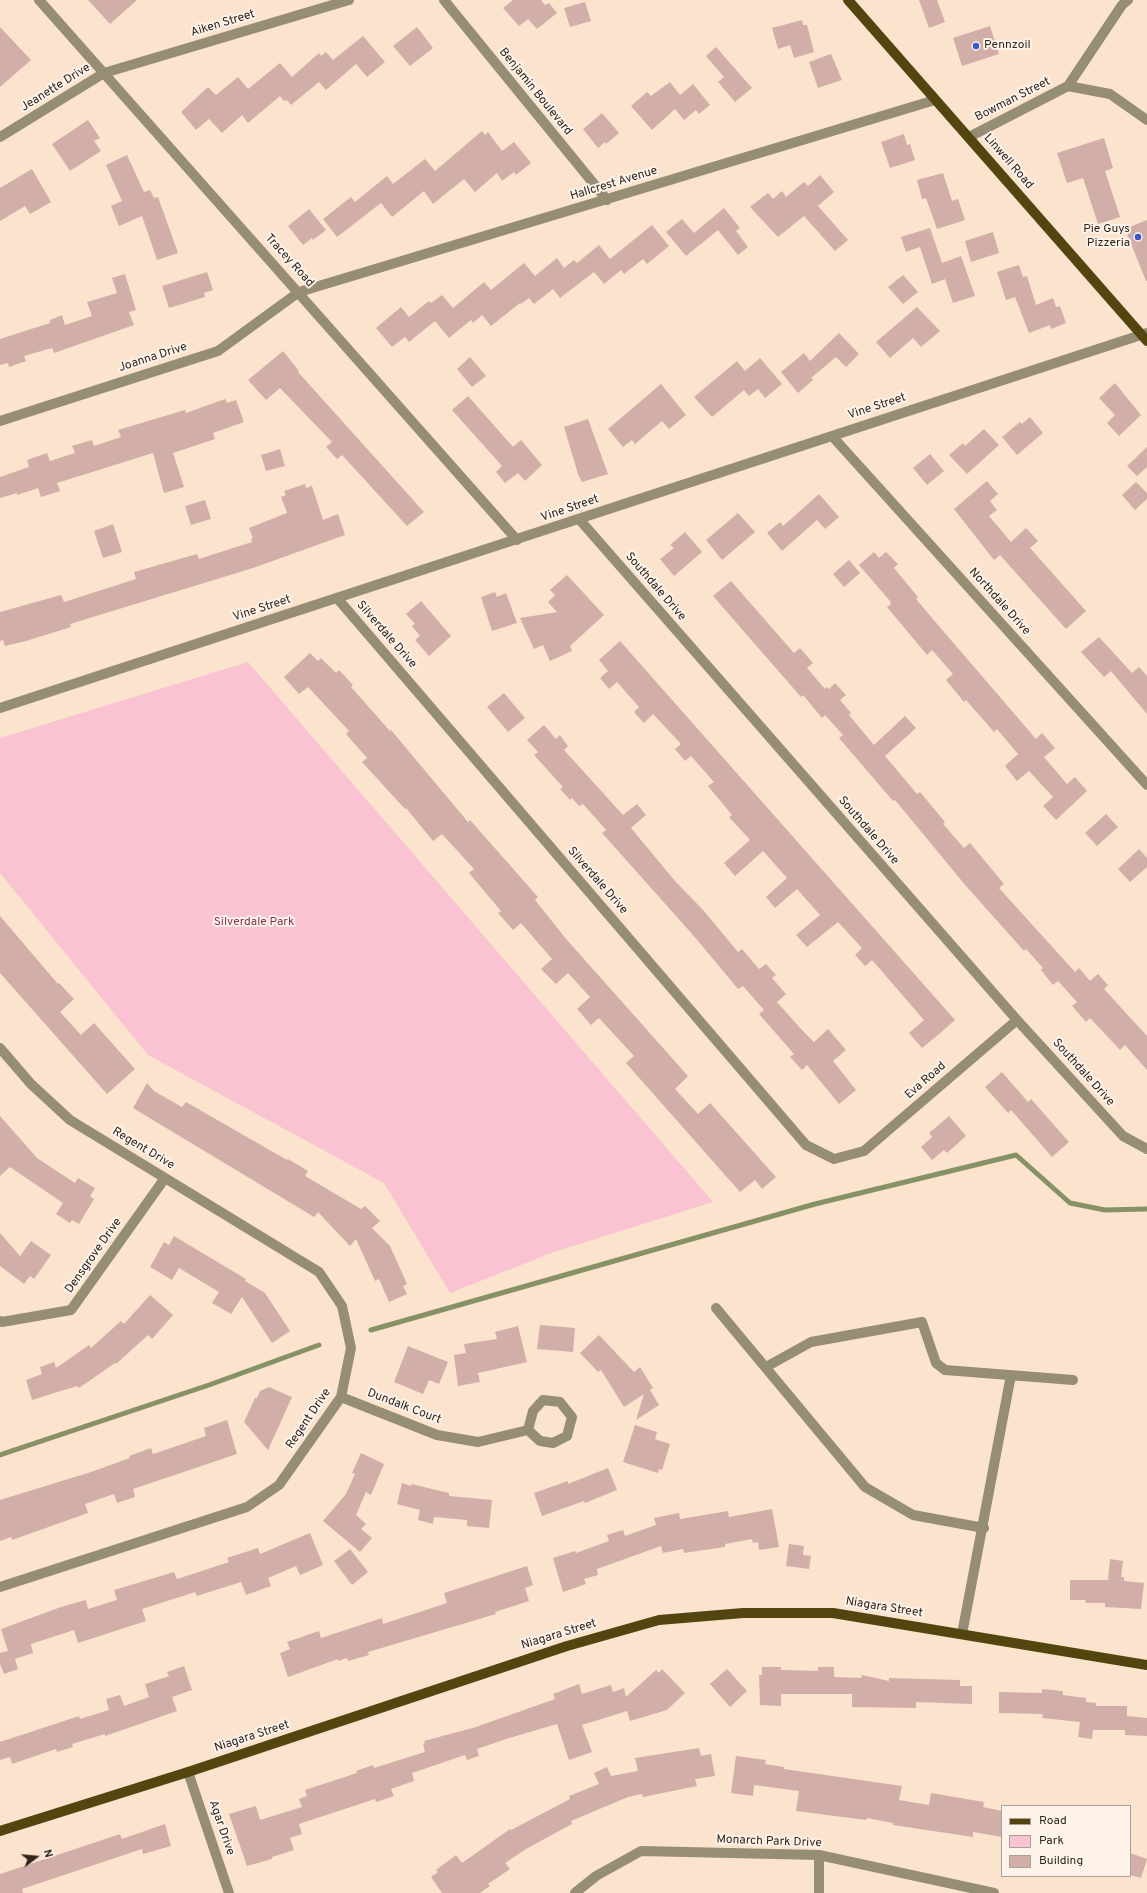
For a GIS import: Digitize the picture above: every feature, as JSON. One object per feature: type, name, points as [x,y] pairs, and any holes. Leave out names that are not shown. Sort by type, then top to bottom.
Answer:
[{"type":"main road","name":"Linwell Road","points":[[848,0],[1145,336]]},
{"type":"main road","name":"Niagara Street","points":[[0,1831],[188,1772],[567,1646],[659,1620],[743,1613],[833,1613],[1147,1665]]},
{"type":"street","name":"Tracey Road","points":[[39,0],[518,540]]},
{"type":"street","name":"Aiken Street","points":[[104,73],[349,0]]},
{"type":"street","name":"Benjamin Boulevard","points":[[444,0],[607,200]]},
{"type":"street","points":[[1128,0],[1122,5],[1068,86],[1110,94],[1147,120]]},
{"type":"street","name":"Jeanette Drive","points":[[0,138],[104,73]]},
{"type":"street","name":"Bowman Street","points":[[969,137],[1068,86]]},
{"type":"street","name":"Hallcrest Avenue","points":[[299,292],[935,100]]},
{"type":"street","name":"Joanna Drive","points":[[0,421],[218,351],[299,292]]},
{"type":"street","name":"Vine Street","points":[[0,708],[518,540],[832,436],[1145,336]]},
{"type":"street","name":"Northdale Drive","points":[[832,436],[1147,785]]},
{"type":"street","name":"Southdale Drive","points":[[579,519],[1017,1020],[1123,1136],[1147,1150]]},
{"type":"street","name":"Silverdale Drive","points":[[337,598],[806,1145],[834,1159],[849,1155]]},
{"type":"street","name":"Eva Road","points":[[849,1155],[864,1151],[1017,1020]]},
{"type":"street","name":"Regent Drive","points":[[0,1048],[31,1084],[70,1120],[319,1272],[342,1306],[351,1348],[341,1397],[279,1486],[247,1507],[0,1587]]},
{"type":"street","name":"Densgrove Drive","points":[[0,1321],[71,1310],[165,1178]]},
{"type":"street","points":[[716,1308],[865,1487],[913,1515],[984,1528]]},
{"type":"street","points":[[766,1367],[811,1342],[922,1322],[936,1363],[945,1370],[1073,1380]]},
{"type":"street","points":[[962,1634],[984,1528],[1011,1375]]},
{"type":"street","name":"Dundalk Court","points":[[341,1397],[437,1435],[478,1442],[528,1430]]},
{"type":"street","points":[[543,1400],[560,1402],[572,1417],[567,1436],[553,1443],[540,1441],[528,1430],[533,1411],[543,1400]]},
{"type":"street","name":"Agar Drive","points":[[188,1772],[229,1893]]},
{"type":"street","name":"Monarch Park Drive","points":[[575,1893],[596,1876],[641,1851],[819,1855],[994,1893]]},
{"type":"street","points":[[819,1855],[819,1893]]},
{"type":"green space","name":"Silverdale Park","points":[[248,662],[713,1202],[554,1252],[450,1293],[384,1183],[148,1055],[0,873],[0,738]]},
{"type":"building","points":[[88,0],[137,0],[110,24]]},
{"type":"building","points":[[513,0],[541,0],[545,5],[549,3],[557,13],[537,29],[528,19],[519,26],[503,8]]},
{"type":"building","points":[[919,0],[937,0],[945,22],[929,28]]},
{"type":"building","points":[[585,2],[591,21],[570,27],[564,8]]},
{"type":"building","points":[[802,20],[803,25],[807,25],[814,52],[794,58],[790,45],[778,49],[772,28]]},
{"type":"building","name":"Pennzoil","points":[[990,26],[999,54],[962,66],[953,38]]},
{"type":"building","points":[[0,27],[31,60],[0,87]]},
{"type":"building","points":[[417,27],[433,48],[410,66],[393,46]]},
{"type":"building","points":[[363,36],[385,62],[367,77],[356,64],[326,90],[319,82],[291,105],[287,100],[284,101],[280,96],[248,123],[242,115],[222,133],[209,119],[196,130],[181,112],[208,87],[216,95],[238,77],[248,89],[280,63],[292,77],[319,53],[321,56],[326,52],[333,60]]},
{"type":"building","points":[[716,47],[752,88],[735,102],[718,82],[724,77],[706,56]]},
{"type":"building","points":[[831,54],[842,80],[818,88],[809,62]]},
{"type":"building","points":[[670,82],[680,95],[693,84],[710,105],[699,114],[696,110],[684,120],[675,109],[652,130],[631,106],[647,92],[651,96]]},
{"type":"building","points":[[602,113],[619,133],[606,144],[605,142],[598,148],[583,129]]},
{"type":"building","points":[[88,120],[100,138],[94,141],[101,151],[70,171],[52,144]]},
{"type":"building","points":[[482,131],[485,135],[488,132],[502,151],[514,142],[531,163],[516,175],[514,172],[502,181],[497,173],[475,192],[464,179],[433,204],[424,191],[392,217],[381,203],[337,237],[323,219],[351,197],[355,202],[387,176],[393,184],[425,159],[435,171]]},
{"type":"building","points":[[904,134],[907,145],[910,144],[915,160],[890,168],[881,142]]},
{"type":"building","points":[[1104,138],[1113,168],[1105,171],[1120,217],[1098,224],[1083,178],[1067,183],[1057,153]]},
{"type":"building","points":[[127,155],[144,192],[150,190],[154,198],[158,197],[178,253],[157,260],[142,216],[119,226],[111,206],[122,201],[106,165]]},
{"type":"building","points":[[32,169],[51,202],[30,214],[25,206],[0,221],[0,188]]},
{"type":"building","points":[[943,173],[952,201],[958,199],[965,220],[937,229],[926,198],[922,199],[917,180]]},
{"type":"building","points":[[820,175],[834,192],[818,206],[848,240],[835,251],[804,216],[778,237],[750,207],[768,193],[773,199],[782,191],[786,197],[804,182],[808,186]]},
{"type":"building","points":[[724,208],[740,228],[736,231],[748,247],[738,255],[718,230],[686,256],[666,232],[682,219],[694,233]]},
{"type":"building","points":[[309,209],[326,230],[313,240],[312,238],[303,245],[288,226]]},
{"type":"building","points":[[1147,220],[1147,281],[1146,281],[1125,229]]},
{"type":"building","points":[[652,225],[669,246],[647,264],[643,259],[624,274],[621,270],[604,284],[594,272],[560,298],[553,289],[534,304],[529,298],[521,304],[520,303],[491,326],[482,315],[473,323],[471,320],[449,338],[435,321],[409,342],[405,337],[392,347],[376,328],[401,307],[409,317],[429,301],[431,303],[442,295],[453,308],[484,282],[491,290],[524,263],[535,276],[557,258],[564,268],[574,260],[577,263],[599,245],[610,259]]},
{"type":"building","points":[[930,228],[942,263],[961,256],[975,296],[953,303],[945,279],[932,284],[920,247],[906,252],[901,237]]},
{"type":"building","points":[[993,232],[999,253],[971,262],[965,241]]},
{"type":"building","points":[[1019,265],[1023,277],[1027,276],[1036,305],[1053,298],[1056,307],[1060,306],[1066,323],[1051,329],[1050,325],[1029,333],[1015,297],[1006,300],[997,272]]},
{"type":"building","points":[[207,272],[213,290],[204,293],[205,297],[169,308],[162,286]]},
{"type":"building","points":[[125,274],[136,310],[129,312],[134,325],[54,353],[52,348],[24,356],[26,361],[9,367],[8,363],[0,365],[0,339],[50,323],[50,320],[62,315],[65,325],[92,316],[87,302],[117,293],[112,278]]},
{"type":"building","points":[[903,275],[918,292],[903,304],[888,287]]},
{"type":"building","points":[[917,307],[940,331],[921,347],[913,338],[890,358],[876,342]]},
{"type":"building","points":[[839,333],[859,354],[846,367],[836,357],[811,378],[813,380],[798,393],[781,372],[804,353],[810,361]]},
{"type":"building","points":[[283,351],[299,371],[298,372],[424,512],[407,526],[342,455],[337,459],[326,447],[332,442],[280,388],[266,400],[248,380]]},
{"type":"building","points":[[470,357],[486,376],[472,387],[457,369]]},
{"type":"building","points":[[760,358],[782,384],[765,398],[758,389],[749,396],[744,390],[712,417],[694,397],[737,361],[745,371]]},
{"type":"building","points":[[1115,383],[1141,415],[1119,436],[1107,423],[1115,415],[1099,398]]},
{"type":"building","points":[[661,384],[686,415],[669,429],[662,421],[635,444],[632,440],[623,447],[608,429]]},
{"type":"building","points":[[468,396],[513,447],[521,440],[542,465],[525,481],[518,473],[505,483],[496,472],[502,466],[452,410]]},
{"type":"building","points":[[225,399],[227,403],[236,400],[244,422],[213,433],[215,439],[173,453],[184,487],[164,493],[153,453],[57,483],[60,491],[41,497],[38,488],[17,495],[17,493],[0,498],[0,477],[29,467],[27,460],[47,453],[50,461],[75,453],[72,446],[92,440],[94,446],[121,437],[118,430],[185,410],[186,413]]},
{"type":"building","points":[[1030,417],[1043,433],[1017,455],[1002,437],[1020,422],[1022,424]]},
{"type":"building","points":[[588,419],[608,474],[582,482],[578,474],[564,427]]},
{"type":"building","points":[[984,429],[999,445],[967,474],[949,455],[963,443],[965,446]]},
{"type":"building","points":[[1147,447],[1147,467],[1137,476],[1127,466]]},
{"type":"building","points":[[280,449],[285,466],[266,471],[261,455]]},
{"type":"building","points":[[930,454],[944,471],[927,485],[913,468]]},
{"type":"building","points":[[987,481],[998,494],[990,501],[997,510],[989,516],[1011,542],[1026,528],[1038,541],[1030,548],[1086,611],[1066,629],[1000,555],[994,560],[954,509]]},
{"type":"building","points":[[1136,482],[1147,493],[1147,499],[1135,510],[1122,495]]},
{"type":"building","points":[[305,484],[306,488],[312,486],[323,520],[338,514],[345,535],[253,568],[70,624],[71,627],[26,641],[5,646],[3,640],[0,641],[0,612],[61,595],[64,602],[136,579],[134,572],[197,554],[199,559],[252,542],[251,539],[253,538],[249,528],[287,513],[281,497],[286,495],[284,491]]},
{"type":"building","points":[[819,494],[839,517],[825,529],[817,520],[782,551],[767,533],[780,522],[783,526]]},
{"type":"building","points":[[205,500],[211,519],[191,525],[185,506]]},
{"type":"building","points":[[738,513],[755,532],[722,560],[706,540]]},
{"type":"building","points":[[113,524],[122,552],[103,558],[94,531]]},
{"type":"building","points":[[685,532],[702,552],[674,576],[660,559],[674,548],[670,545]]},
{"type":"building","points":[[874,552],[879,558],[886,552],[898,564],[894,568],[918,597],[916,599],[932,618],[1036,739],[1042,733],[1055,748],[1044,757],[1067,784],[1075,777],[1087,791],[1056,820],[1043,806],[1053,797],[1029,771],[1017,781],[1005,766],[1018,754],[997,729],[994,732],[966,700],[964,702],[946,680],[953,674],[932,650],[927,655],[887,607],[891,604],[890,601],[859,565]]},
{"type":"building","points":[[849,560],[860,573],[844,587],[833,574]]},
{"type":"building","points":[[567,575],[604,615],[570,646],[572,651],[550,661],[543,645],[534,649],[520,618],[557,612],[548,602],[555,595],[550,590]]},
{"type":"building","points":[[731,581],[794,653],[800,648],[813,663],[807,668],[825,689],[827,687],[829,689],[835,683],[846,695],[840,700],[851,713],[849,715],[874,745],[905,716],[916,728],[885,756],[917,794],[920,792],[945,822],[943,824],[964,848],[970,843],[1004,884],[999,888],[1075,972],[1079,968],[1090,981],[1098,974],[1108,985],[1104,989],[1147,1036],[1147,1070],[1125,1045],[1120,1050],[1090,1018],[1086,1022],[1072,1006],[1077,1002],[1058,981],[1053,985],[1041,970],[1043,968],[1026,949],[1024,951],[966,886],[895,800],[893,801],[839,738],[843,735],[825,715],[822,718],[803,695],[801,697],[713,596]]},
{"type":"building","points":[[495,592],[497,597],[506,593],[517,623],[492,631],[481,597]]},
{"type":"building","points":[[421,601],[451,636],[429,656],[415,640],[420,636],[412,626],[415,624],[406,614]]},
{"type":"building","points":[[1099,637],[1132,673],[1139,667],[1147,676],[1147,714],[1111,671],[1104,677],[1081,652]]},
{"type":"building","points":[[620,641],[955,1020],[922,1048],[909,1033],[924,1020],[872,960],[865,966],[855,955],[862,948],[838,922],[807,947],[796,935],[820,915],[797,889],[775,908],[766,897],[787,878],[763,851],[735,876],[724,863],[750,840],[729,817],[732,815],[708,786],[714,782],[691,756],[685,761],[675,749],[681,744],[653,714],[644,723],[634,712],[639,707],[617,682],[609,689],[600,678],[608,671],[599,660]]},
{"type":"building","points":[[310,653],[318,661],[321,658],[336,673],[339,670],[353,685],[351,687],[390,731],[391,730],[468,822],[470,820],[538,897],[535,900],[567,940],[688,1076],[675,1089],[698,1114],[710,1103],[776,1177],[762,1189],[755,1180],[740,1192],[626,1063],[634,1056],[599,1018],[591,1025],[577,1009],[590,997],[568,973],[556,984],[541,969],[552,959],[521,923],[513,930],[498,913],[501,911],[469,873],[474,869],[442,834],[433,841],[406,808],[405,809],[362,762],[367,758],[346,734],[349,731],[308,687],[299,694],[284,677]]},
{"type":"building","points":[[504,693],[525,718],[508,732],[487,707]]},
{"type":"building","points":[[544,725],[556,739],[560,735],[568,746],[564,750],[623,815],[637,804],[646,815],[631,828],[675,881],[704,911],[738,952],[742,949],[759,969],[766,964],[776,975],[772,978],[786,994],[777,1002],[801,1029],[814,1042],[828,1029],[846,1050],[833,1061],[856,1090],[839,1104],[807,1065],[802,1070],[790,1057],[794,1054],[759,1014],[764,1010],[743,986],[738,989],[693,935],[602,833],[606,830],[583,804],[579,806],[572,798],[570,800],[560,789],[563,787],[534,755],[538,752],[527,740]]},
{"type":"building","points":[[1106,814],[1118,827],[1097,846],[1085,833]]},
{"type":"building","points":[[1139,849],[1147,858],[1147,867],[1130,882],[1118,869]]},
{"type":"building","points":[[0,916],[58,984],[59,983],[74,999],[60,1012],[81,1035],[94,1023],[135,1069],[107,1094],[0,973]]},
{"type":"building","points":[[1002,1072],[1028,1102],[1031,1099],[1069,1142],[1052,1157],[1011,1110],[1008,1113],[985,1087]]},
{"type":"building","points":[[147,1083],[154,1091],[182,1107],[186,1102],[287,1160],[288,1159],[308,1171],[305,1176],[361,1209],[365,1206],[380,1221],[372,1228],[390,1246],[407,1284],[403,1286],[407,1294],[389,1302],[379,1279],[375,1281],[356,1239],[350,1246],[318,1212],[314,1217],[133,1108]]},
{"type":"building","points":[[0,1116],[37,1158],[75,1183],[78,1178],[95,1188],[90,1196],[94,1199],[79,1224],[72,1220],[70,1223],[56,1214],[63,1203],[10,1167],[0,1176]]},
{"type":"building","points":[[949,1116],[966,1136],[947,1153],[944,1150],[932,1160],[921,1147],[932,1137],[929,1133]]},
{"type":"building","points":[[0,1233],[20,1256],[31,1241],[51,1255],[34,1279],[30,1276],[24,1284],[0,1266]]},
{"type":"building","points":[[174,1236],[246,1279],[245,1281],[265,1293],[290,1331],[272,1343],[242,1297],[231,1314],[212,1303],[219,1292],[179,1268],[172,1280],[150,1267],[164,1242],[169,1245]]},
{"type":"building","points":[[150,1295],[173,1315],[152,1339],[148,1335],[116,1364],[115,1363],[79,1388],[77,1386],[32,1400],[26,1380],[42,1374],[40,1367],[54,1362],[56,1368],[89,1345],[91,1348],[121,1321],[124,1324]]},
{"type":"building","points":[[540,1325],[575,1328],[573,1352],[537,1349]]},
{"type":"building","points":[[518,1326],[527,1362],[478,1373],[480,1382],[458,1386],[454,1355],[466,1353],[464,1344],[497,1339],[495,1332]]},
{"type":"building","points":[[599,1335],[634,1372],[640,1367],[653,1388],[650,1390],[659,1405],[636,1420],[644,1394],[624,1407],[601,1370],[598,1372],[580,1353]]},
{"type":"building","points":[[408,1346],[448,1362],[439,1384],[429,1380],[423,1394],[394,1382]]},
{"type":"building","points":[[269,1387],[292,1397],[268,1450],[244,1422],[255,1398],[257,1398],[260,1391]]},
{"type":"building","points":[[227,1420],[237,1454],[133,1489],[135,1497],[117,1503],[114,1494],[85,1504],[88,1513],[12,1540],[11,1537],[0,1541],[0,1500],[91,1472],[130,1458],[129,1456],[151,1448],[153,1454],[206,1436],[204,1428]]},
{"type":"building","points":[[635,1425],[657,1432],[655,1439],[670,1444],[662,1470],[659,1469],[658,1473],[623,1462]]},
{"type":"building","points":[[361,1453],[384,1464],[371,1495],[366,1492],[356,1515],[366,1524],[361,1529],[372,1538],[360,1552],[323,1521],[346,1494],[355,1474],[352,1473]]},
{"type":"building","points":[[608,1468],[617,1490],[585,1503],[584,1501],[542,1516],[534,1493],[568,1481],[568,1484]]},
{"type":"building","points":[[402,1483],[449,1493],[449,1496],[492,1500],[489,1528],[467,1526],[467,1520],[434,1517],[433,1524],[418,1520],[420,1510],[397,1504]]},
{"type":"building","points":[[772,1509],[779,1547],[759,1550],[758,1542],[753,1543],[752,1539],[725,1544],[725,1547],[684,1553],[683,1549],[663,1553],[661,1546],[597,1569],[598,1575],[584,1579],[586,1584],[563,1592],[553,1558],[575,1551],[576,1553],[609,1541],[607,1535],[623,1530],[625,1536],[656,1525],[654,1518],[679,1513],[680,1519],[728,1511],[729,1517]]},
{"type":"building","points":[[310,1533],[323,1565],[300,1575],[296,1566],[268,1578],[271,1586],[246,1595],[241,1582],[197,1596],[195,1592],[142,1609],[146,1621],[78,1643],[74,1630],[31,1644],[33,1653],[15,1659],[18,1669],[4,1674],[0,1664],[0,1653],[8,1651],[1,1629],[61,1607],[86,1600],[88,1609],[117,1600],[114,1590],[174,1572],[177,1579],[229,1562],[227,1558],[258,1548],[260,1554]]},
{"type":"building","points":[[789,1544],[804,1546],[803,1555],[811,1556],[809,1569],[786,1566]]},
{"type":"building","points":[[350,1549],[368,1572],[352,1585],[334,1561]]},
{"type":"building","points":[[1110,1559],[1123,1561],[1121,1577],[1124,1577],[1124,1581],[1144,1583],[1141,1609],[1105,1607],[1105,1603],[1086,1603],[1085,1600],[1070,1600],[1070,1580],[1108,1580]]},
{"type":"building","points":[[527,1566],[533,1585],[525,1588],[529,1601],[495,1612],[496,1614],[368,1652],[369,1655],[348,1661],[347,1658],[338,1661],[338,1659],[288,1677],[280,1653],[290,1649],[287,1642],[319,1631],[321,1638],[382,1618],[383,1624],[447,1603],[444,1593]]},
{"type":"building","points":[[184,1666],[192,1690],[172,1697],[177,1711],[105,1736],[105,1734],[72,1744],[73,1747],[57,1752],[56,1749],[12,1764],[10,1757],[0,1760],[0,1742],[79,1716],[80,1719],[109,1710],[106,1699],[120,1695],[124,1706],[149,1697],[145,1684],[169,1676],[167,1672]]},
{"type":"building","points":[[762,1667],[781,1667],[781,1670],[818,1671],[818,1667],[834,1667],[834,1677],[861,1678],[862,1675],[889,1681],[889,1678],[960,1680],[960,1686],[972,1686],[972,1704],[916,1702],[916,1708],[852,1707],[852,1694],[781,1694],[781,1706],[760,1705],[759,1675],[762,1675]]},
{"type":"building","points":[[662,1669],[685,1693],[667,1710],[630,1721],[627,1711],[582,1725],[592,1752],[569,1760],[557,1724],[506,1739],[477,1749],[479,1756],[467,1760],[465,1755],[412,1773],[414,1781],[391,1789],[394,1796],[376,1802],[375,1799],[299,1824],[302,1834],[290,1838],[294,1850],[272,1857],[272,1859],[247,1866],[229,1814],[256,1806],[260,1820],[302,1807],[299,1799],[307,1796],[305,1790],[357,1773],[356,1771],[373,1765],[374,1768],[425,1752],[423,1744],[425,1743],[424,1741],[476,1727],[555,1699],[553,1694],[579,1684],[582,1694],[611,1685],[613,1692],[624,1688],[626,1697],[656,1670],[659,1673]]},
{"type":"building","points":[[727,1669],[747,1691],[730,1707],[710,1684]]},
{"type":"building","points":[[1042,1689],[1063,1691],[1063,1695],[1086,1698],[1086,1702],[1096,1703],[1096,1706],[1127,1706],[1127,1716],[1147,1718],[1147,1736],[1125,1735],[1125,1730],[1093,1730],[1092,1739],[1078,1737],[1080,1722],[1042,1718],[1043,1714],[999,1713],[999,1692],[1042,1693]]},
{"type":"building","points":[[699,1748],[701,1756],[711,1754],[715,1776],[695,1779],[697,1786],[643,1797],[642,1794],[628,1797],[571,1821],[572,1824],[526,1849],[505,1863],[510,1869],[488,1884],[490,1886],[480,1893],[442,1893],[431,1877],[438,1872],[436,1870],[456,1855],[462,1863],[510,1829],[511,1830],[570,1799],[569,1796],[599,1784],[594,1773],[607,1767],[611,1776],[638,1771],[635,1758]]},
{"type":"building","points":[[736,1756],[766,1760],[765,1764],[784,1767],[784,1769],[902,1786],[899,1800],[929,1805],[931,1793],[984,1802],[983,1807],[1001,1811],[1001,1837],[973,1832],[973,1837],[893,1825],[893,1823],[867,1818],[866,1820],[796,1811],[799,1791],[754,1785],[753,1796],[731,1793]]},
{"type":"building","points":[[165,1824],[171,1846],[143,1854],[142,1849],[22,1889],[23,1893],[0,1893],[0,1874],[120,1834],[122,1839]]},
{"type":"building","points":[[1131,1853],[1147,1859],[1141,1878],[1131,1875]]},
{"type":"waterway","points":[[371,1330],[815,1204],[1016,1155],[1070,1203],[1105,1210],[1147,1209]]},
{"type":"waterway","points":[[0,1455],[209,1385],[319,1345]]},
{"type":"place","name":"Pennzoil","points":[[976,46]]},
{"type":"place","name":"Pie Guys Pizzeria","points":[[1138,237]]}]
